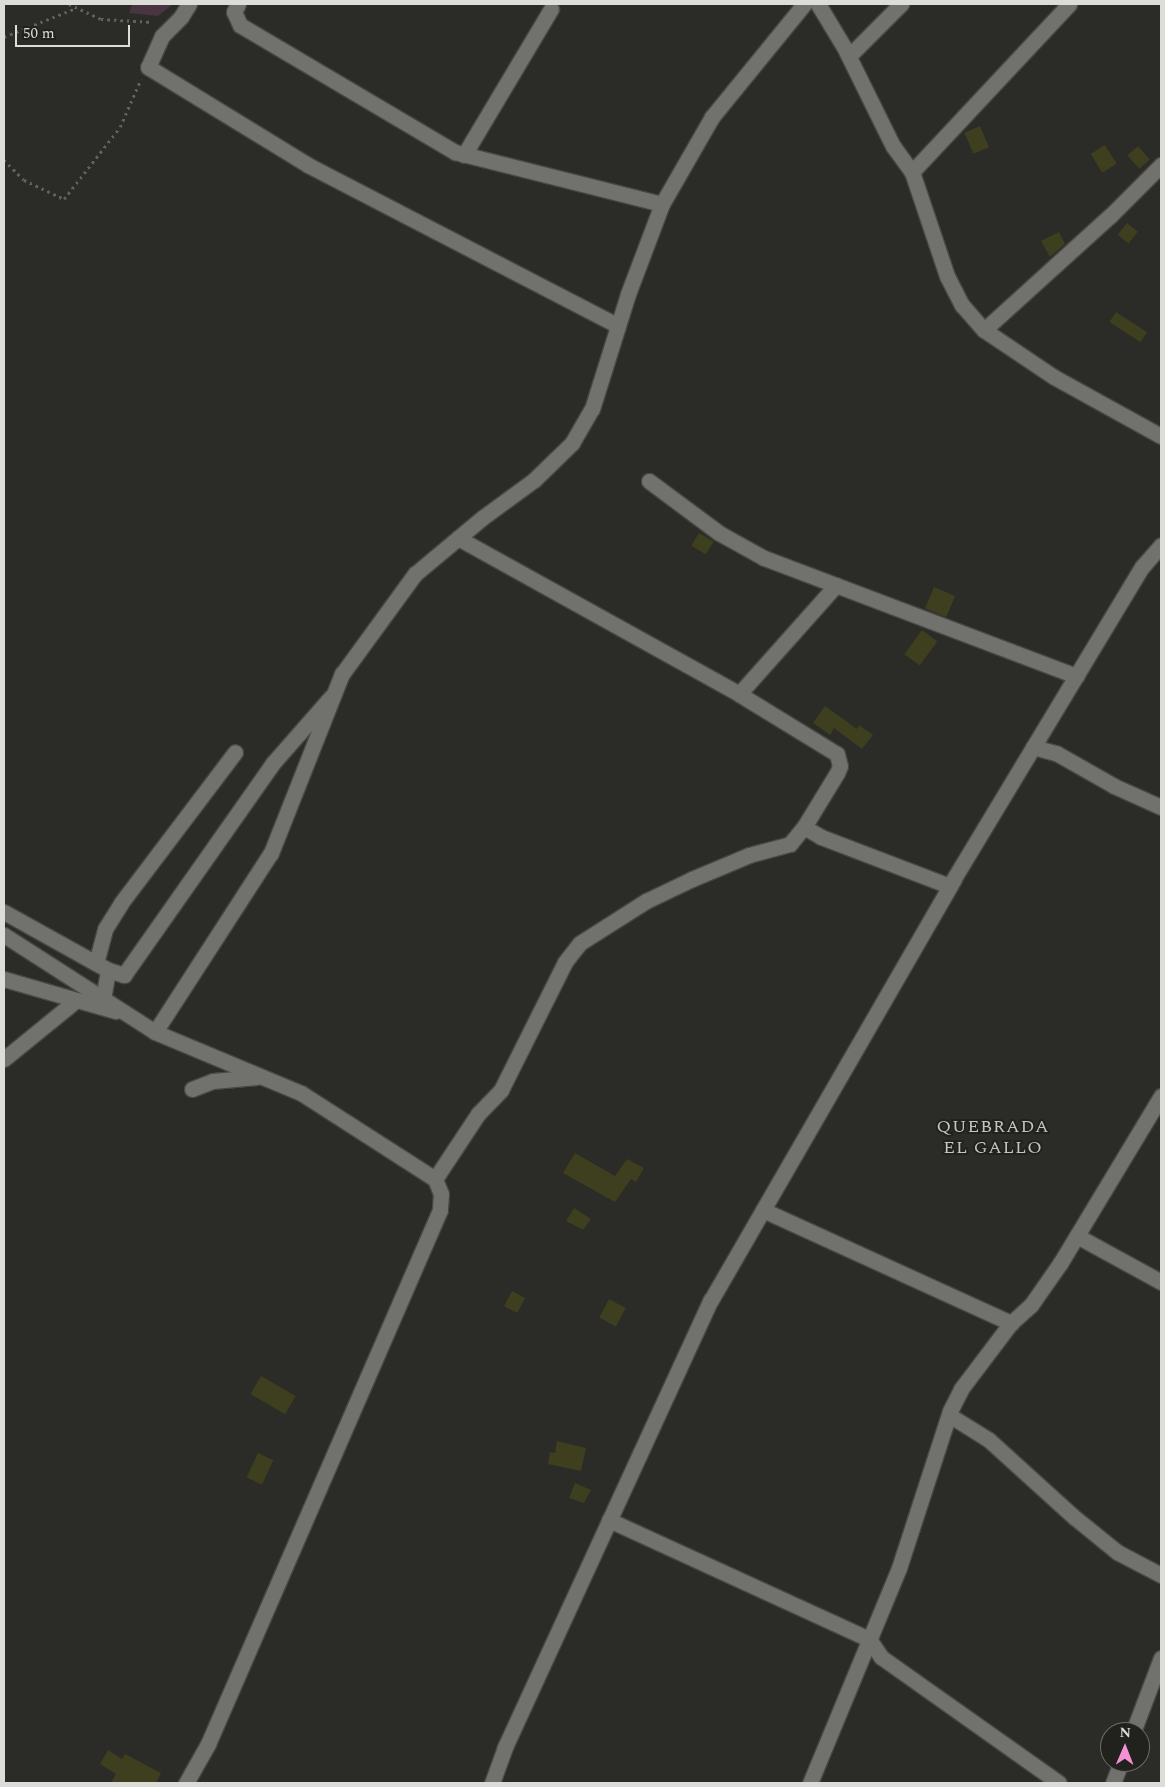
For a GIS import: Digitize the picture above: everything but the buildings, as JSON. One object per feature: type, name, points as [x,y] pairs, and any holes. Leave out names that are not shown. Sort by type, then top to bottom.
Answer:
[{"type":"street","points":[[189,4],[177,21],[162,36],[148,67],[308,165],[618,326]]},
{"type":"street","points":[[238,4],[234,12],[240,25],[464,155],[662,204]]},
{"type":"street","points":[[155,1032],[271,853],[342,674],[415,574],[458,538],[534,480],[572,443],[592,409],[618,326],[662,204],[712,117],[804,4]]},
{"type":"street","points":[[818,4],[848,56],[893,146],[912,172],[947,276],[962,305],[984,330],[1054,377],[1161,436]]},
{"type":"street","points":[[848,56],[901,4]]},
{"type":"street","points":[[912,172],[1069,4]]},
{"type":"street","points":[[464,155],[551,9]]},
{"type":"street","points":[[984,330],[1111,215],[1161,165]]},
{"type":"street","points":[[649,481],[742,546],[836,585],[1076,676]]},
{"type":"street","points":[[435,1179],[478,1114],[502,1090],[565,962],[580,943],[646,901],[692,879],[749,855],[790,844],[804,827],[837,773],[840,760],[837,754],[739,694],[458,538]]},
{"type":"street","points":[[492,1783],[504,1747],[711,1300],[949,886],[1142,567],[1161,545]]},
{"type":"street","points":[[739,694],[836,585]]},
{"type":"street","points":[[4,912],[102,966],[124,975],[132,967],[273,763],[321,706],[334,694]]},
{"type":"street","points":[[1033,747],[1056,753],[1114,786],[1161,807]]},
{"type":"street","points":[[103,999],[102,966],[105,929],[121,903],[235,752]]},
{"type":"street","points":[[804,827],[821,837],[949,886]]},
{"type":"street","points":[[4,935],[47,960],[121,1012],[155,1032],[301,1093],[435,1179],[441,1194],[440,1210],[208,1744],[186,1783]]},
{"type":"street","points":[[4,979],[74,1002],[121,1012]]},
{"type":"street","points":[[4,1060],[74,1002]]},
{"type":"street","points":[[192,1089],[213,1081],[259,1077]]},
{"type":"street","points":[[810,1783],[898,1568],[949,1415],[961,1389],[1011,1323],[1031,1305],[1077,1236],[1161,1096]]},
{"type":"street","points":[[763,1210],[1011,1323]]},
{"type":"street","points":[[1077,1236],[1161,1282]]},
{"type":"street","points":[[949,1415],[989,1440],[1074,1517],[1117,1552],[1161,1576]]},
{"type":"street","points":[[609,1520],[870,1639],[881,1657],[1059,1783]]},
{"type":"street","points":[[1136,1722],[1161,1658]]},
{"type":"path","points":[[69,4],[101,19],[135,23],[177,21]]},
{"type":"path","points":[[4,37],[76,8]]},
{"type":"path","points":[[4,160],[24,180],[64,199],[120,128],[135,87],[148,67]]},
{"type":"shaded area","points":[[132,4],[173,4],[158,16],[129,13]]},
{"type":"district","name":"QUEBRADA EL GALLO","points":[[993,1138]]}]
